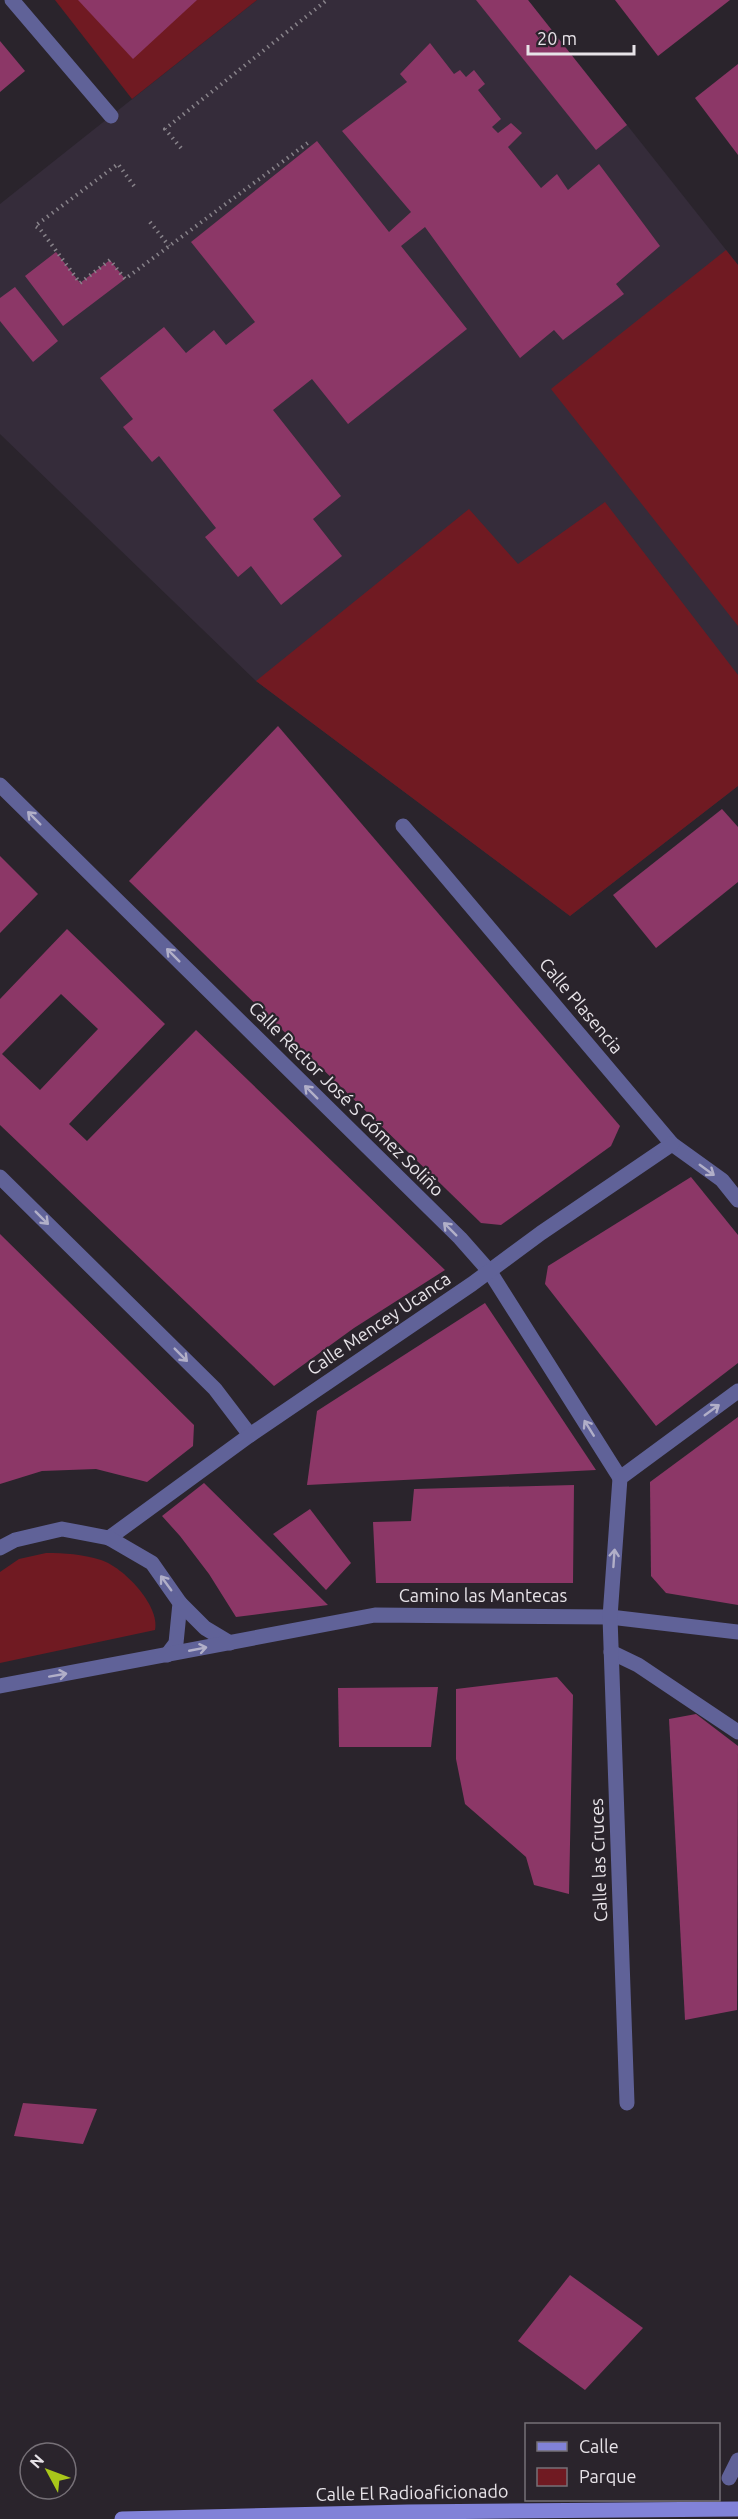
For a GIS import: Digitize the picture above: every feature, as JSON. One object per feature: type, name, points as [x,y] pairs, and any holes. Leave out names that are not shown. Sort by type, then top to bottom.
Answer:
[{"type":"street","points":[[12,0],[111,116]]},
{"type":"street","name":"Calle Rector José S Gómez Soliño","points":[[0,785],[460,1238],[490,1272],[620,1478]]},
{"type":"street","name":"Calle Plasencia","points":[[403,826],[672,1144],[722,1180],[738,1200]]},
{"type":"street","name":"Calle Mencey Ucanca","points":[[109,1538],[250,1435],[490,1272],[541,1233],[672,1144]]},
{"type":"street","points":[[0,1177],[215,1389],[250,1435]]},
{"type":"street","points":[[620,1478],[738,1391]]},
{"type":"street","name":"Calle las Cruces","points":[[620,1478],[610,1617],[627,2103]]},
{"type":"street","points":[[1,1546],[15,1540],[62,1529],[109,1538],[152,1563],[180,1603],[205,1628],[230,1643]]},
{"type":"street","points":[[167,1655],[176,1642],[180,1603]]},
{"type":"street","name":"Camino las Mantecas","points":[[0,1686],[375,1615],[610,1617],[738,1632]]},
{"type":"street","points":[[612,1652],[638,1665],[738,1732]]},
{"type":"street","points":[[729,2478],[738,2460]]},
{"type":"street","name":"Calle El Radioaficionado","points":[[122,2519],[408,2512],[738,2509]]},
{"type":"path","points":[[181,148],[165,129],[327,0]]},
{"type":"path","points":[[134,186],[118,164],[35,226],[40,229],[80,283],[110,260],[125,279],[309,142]]},
{"type":"path","points":[[150,222],[169,246]]},
{"type":"shaded area","points":[[257,0],[528,0],[738,265],[738,786],[570,916],[256,681],[0,434],[0,204]]},
{"type":"green space","points":[[55,0],[257,0],[132,99]]},
{"type":"green space","points":[[726,250],[738,265],[738,626],[551,389]]},
{"type":"green space","points":[[605,502],[738,675],[738,786],[570,916],[256,681],[469,509],[518,564]]},
{"type":"green space","points":[[46,1553],[73,1554],[94,1558],[119,1570],[146,1599],[155,1620],[155,1630],[0,1663],[0,1572],[19,1559]]},
{"type":"building","points":[[78,0],[197,0],[133,59]]},
{"type":"building","points":[[476,0],[528,0],[627,125],[596,150]]},
{"type":"building","points":[[615,0],[730,0],[658,56]]},
{"type":"building","points":[[0,41],[25,71],[0,92]]},
{"type":"building","points":[[430,43],[454,74],[460,70],[466,77],[474,70],[485,84],[478,90],[501,119],[492,127],[498,133],[511,123],[522,133],[508,147],[541,188],[557,174],[568,190],[599,164],[660,246],[616,284],[624,294],[563,340],[554,330],[520,358],[425,227],[401,246],[467,329],[348,424],[312,379],[273,410],[341,496],[313,519],[342,556],[281,605],[251,566],[238,577],[205,537],[216,528],[159,456],[152,462],[123,427],[133,419],[100,378],[164,327],[186,353],[214,330],[226,345],[255,322],[191,242],[317,141],[389,232],[411,212],[342,131],[407,82],[400,74]]},
{"type":"building","points":[[738,64],[738,155],[695,98]]},
{"type":"building","points":[[56,252],[80,283],[110,260],[125,279],[63,326],[25,276]]},
{"type":"building","points":[[15,287],[58,341],[33,362],[0,321],[0,298]]},
{"type":"building","points":[[278,726],[620,1126],[611,1146],[501,1225],[481,1223],[129,881]]},
{"type":"building","points":[[722,809],[738,827],[738,882],[656,948],[613,895]]},
{"type":"building","points":[[0,856],[38,894],[0,933]]},
{"type":"building","points":[[67,929],[165,1024],[69,1124],[87,1141],[196,1030],[445,1270],[354,1328],[274,1386],[0,1125],[0,999]],"holes":[[[61,994],[98,1029],[40,1090],[2,1054]]]},
{"type":"building","points":[[691,1177],[738,1235],[738,1363],[656,1426],[545,1284],[548,1266]]},
{"type":"building","points":[[0,1234],[194,1425],[193,1446],[147,1482],[96,1469],[42,1471],[0,1484]]},
{"type":"building","points":[[485,1303],[596,1470],[307,1485],[317,1411]]},
{"type":"building","points":[[738,1417],[738,1605],[666,1593],[651,1576],[650,1482]]},
{"type":"building","points":[[204,1483],[328,1605],[236,1617],[209,1574],[162,1516]]},
{"type":"building","points":[[574,1485],[573,1583],[376,1583],[373,1522],[411,1521],[414,1489]]},
{"type":"building","points":[[310,1509],[351,1563],[326,1590],[273,1534]]},
{"type":"building","points":[[557,1677],[573,1695],[569,1894],[534,1885],[526,1857],[465,1804],[456,1759],[456,1689]]},
{"type":"building","points":[[438,1687],[431,1747],[339,1747],[338,1688]]},
{"type":"building","points":[[696,1714],[738,1746],[737,2010],[685,2020],[669,1719]]},
{"type":"building","points":[[23,2103],[97,2109],[83,2144],[14,2136]]},
{"type":"building","points":[[570,2275],[643,2328],[585,2390],[518,2341]]}]
